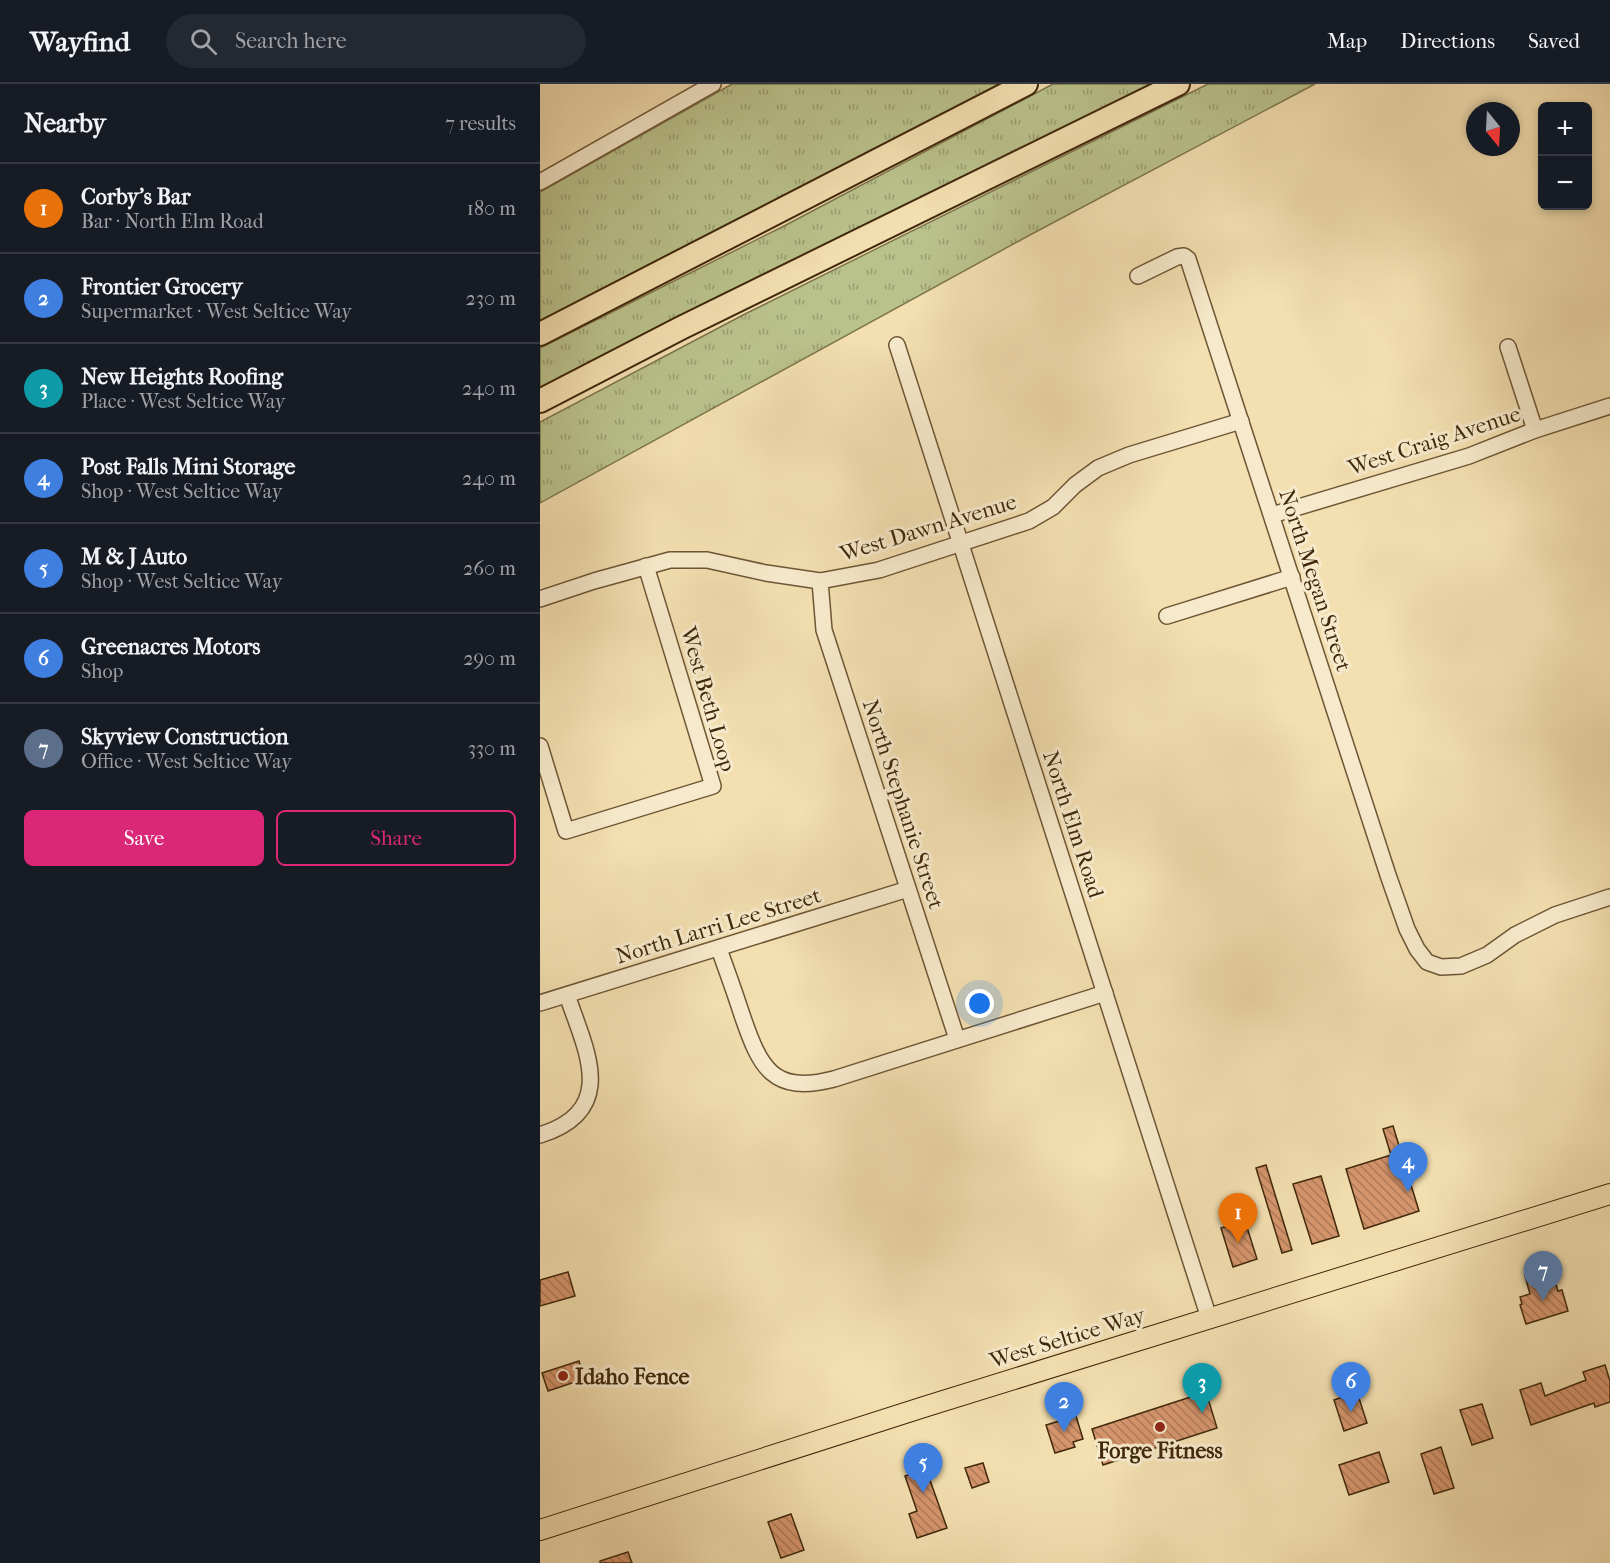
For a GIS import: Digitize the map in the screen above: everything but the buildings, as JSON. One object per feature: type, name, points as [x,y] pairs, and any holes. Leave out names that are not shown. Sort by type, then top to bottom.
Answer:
[{"type":"highway","points":[[540,334],[1026,84]]},
{"type":"highway","points":[[540,401],[681,328],[1178,84]]},
{"type":"main road","name":"West Seltice Way","points":[[540,1530],[938,1402],[1610,1194]]},
{"type":"street","points":[[540,182],[713,84]]},
{"type":"street","name":"North Megan Street","points":[[1138,276],[1177,257],[1184,256],[1188,259],[1407,929],[1427,963],[1441,967],[1461,966],[1487,955],[1515,935],[1556,915],[1610,897]]},
{"type":"street","name":"North Elm Road","points":[[897,345],[1209,1318]]},
{"type":"street","points":[[1508,347],[1535,430]]},
{"type":"street","name":"West Craig Avenue","points":[[1272,515],[1469,456],[1535,430],[1610,406]]},
{"type":"street","name":"West Dawn Avenue","points":[[540,599],[670,560],[707,560],[766,573],[820,581],[852,577],[961,543],[1037,516],[1053,507],[1075,485],[1098,468],[1129,455],[1241,421]]},
{"type":"street","name":"West Beth Loop","points":[[540,746],[566,831],[713,786],[646,566]]},
{"type":"street","points":[[1167,616],[1292,577]]},
{"type":"street","name":"North Stephanie Street","points":[[820,581],[824,630],[957,1039]]},
{"type":"street","name":"North Larri Lee Street","points":[[540,1003],[909,889]]},
{"type":"street","points":[[719,949],[755,1053],[773,1074],[801,1085],[815,1084],[1105,993]]},
{"type":"street","points":[[540,1135],[564,1126],[572,1120],[587,1100],[591,1086],[592,1073],[589,1060],[567,995]]},
{"type":"green space","points":[[732,84],[999,84],[540,321],[540,192]]},
{"type":"green space","points":[[1053,84],[1150,84],[979,171],[804,255],[540,394],[540,348],[784,226]]},
{"type":"green space","points":[[1208,84],[1315,84],[1028,236],[540,503],[540,422],[743,315]]},
{"type":"place","name":"Post Falls Mini Storage","points":[[1408,1192]]},
{"type":"place","name":"Corby's Bar","points":[[1238,1243]]},
{"type":"place","name":"Skyview Construction","points":[[1543,1301]]},
{"type":"place","name":"Idaho Fence","points":[[563,1376]]},
{"type":"place","name":"Greenacres Motors","points":[[1351,1412]]},
{"type":"place","name":"New Heights Roofing","points":[[1202,1413]]},
{"type":"place","name":"Forge Fitness","points":[[1160,1427]]},
{"type":"place","name":"Frontier Grocery","points":[[1064,1432]]},
{"type":"place","name":"M & J Auto","points":[[923,1493]]}]
